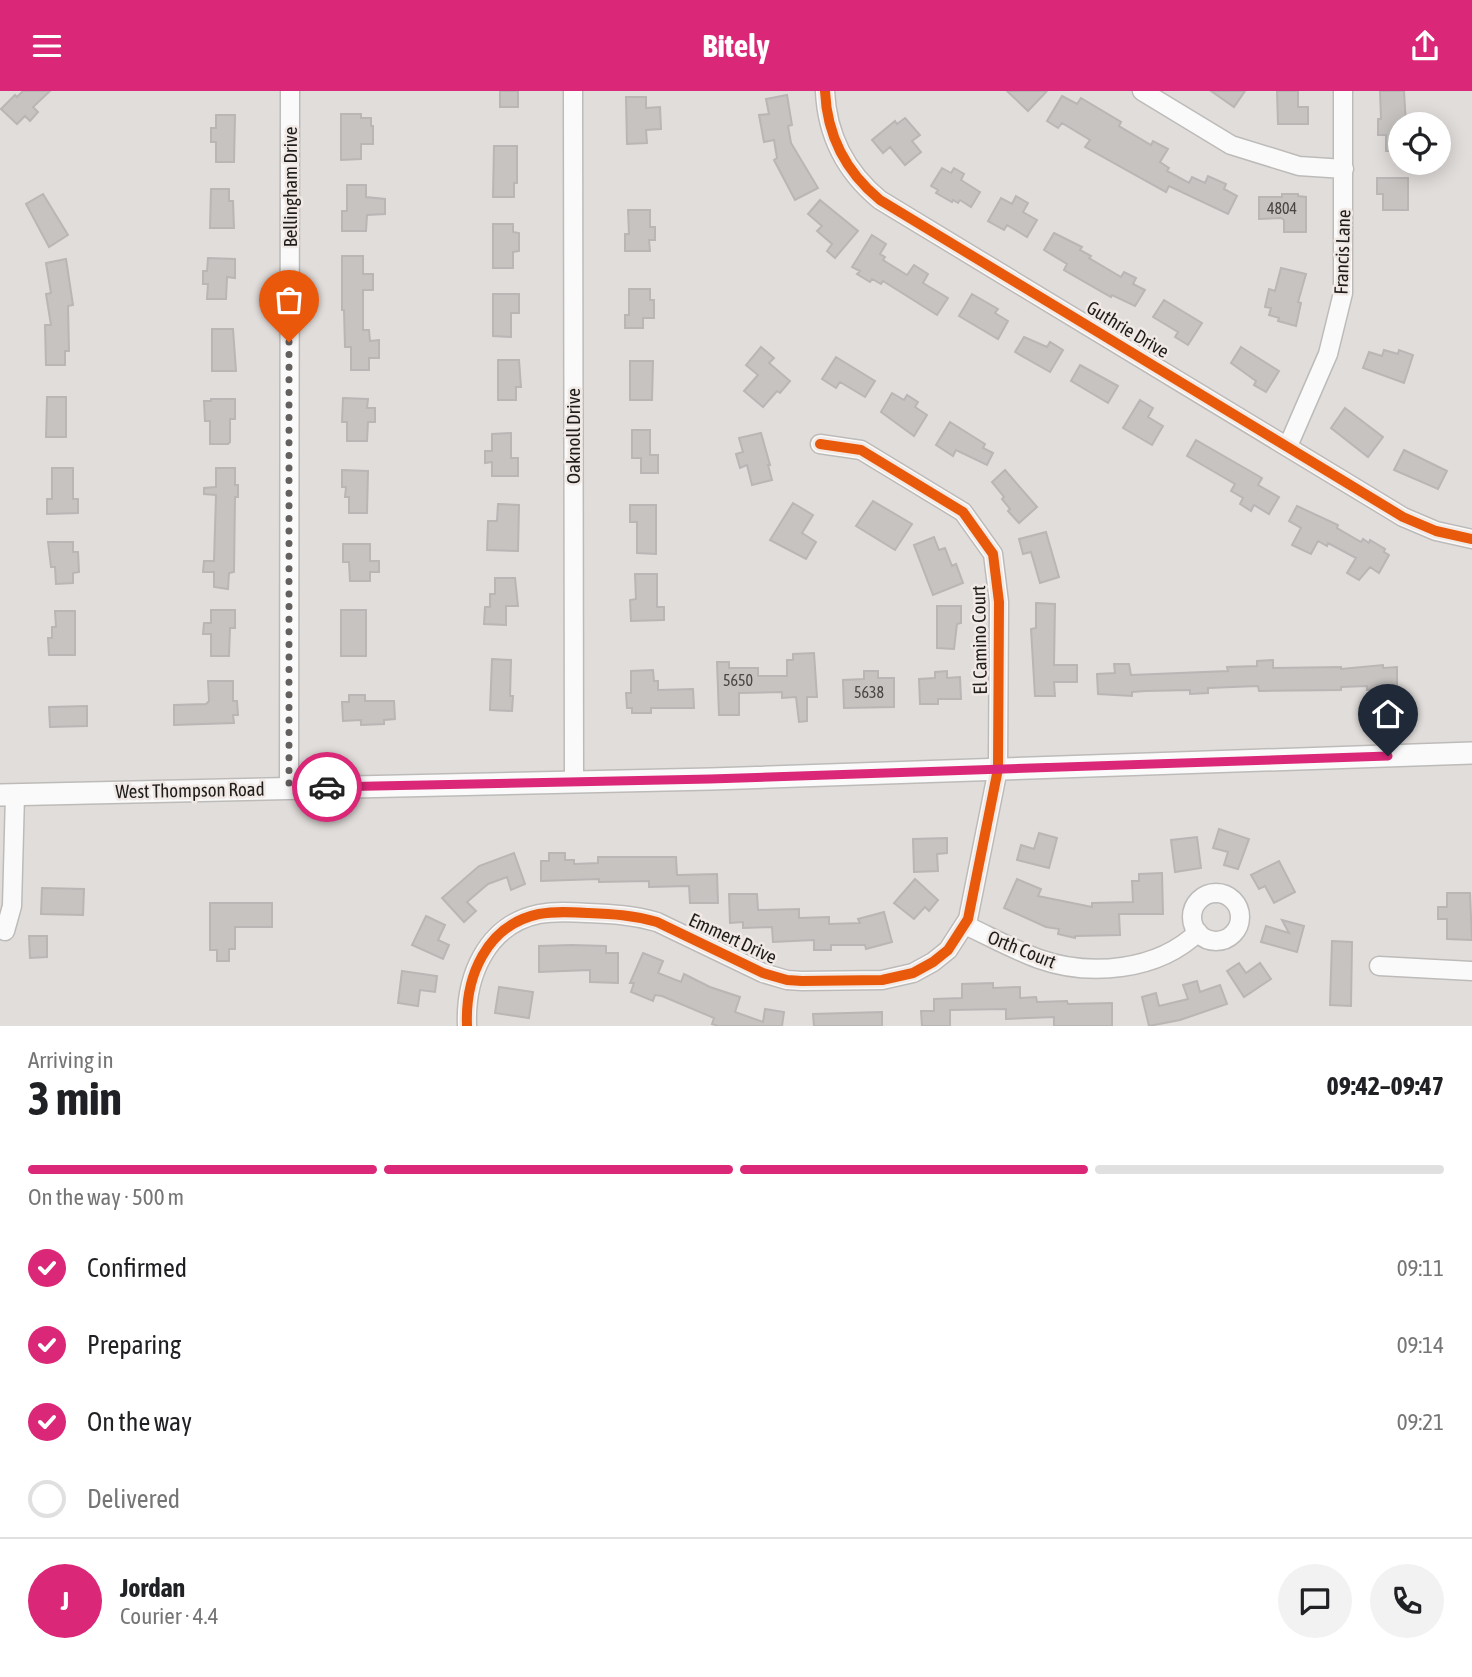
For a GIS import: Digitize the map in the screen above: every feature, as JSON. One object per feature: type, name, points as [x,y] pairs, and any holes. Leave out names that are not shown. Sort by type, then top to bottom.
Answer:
[{"type":"main road","name":"West Thompson Road","points":[[7,795],[710,779],[1472,753]]},
{"type":"street","name":"Bellingham Drive","points":[[289,788],[290,91]]},
{"type":"street","name":"Oaknoll Drive","points":[[573,91],[574,782]]},
{"type":"street","name":"Guthrie Drive","points":[[825,91],[828,117],[838,149],[856,177],[880,200],[1403,517],[1436,530],[1472,539]]},
{"type":"street","points":[[1142,91],[1231,145],[1299,166],[1344,169]]},
{"type":"street","name":"Francis Lane","points":[[1288,446],[1328,354],[1343,293],[1343,91]]},
{"type":"street","name":"El Camino Court","points":[[820,444],[861,450],[963,512],[993,554],[999,602],[998,769]]},
{"type":"street","name":"Emmert Drive","points":[[467,1026],[469,986],[483,953],[503,932],[519,922],[537,915],[562,912],[630,914],[763,972],[793,981],[882,980],[913,973],[933,963],[948,950],[965,925],[971,907],[998,769]]},
{"type":"street","points":[[5,931],[12,906],[7,795]]},
{"type":"street","name":"Orth Court","points":[[965,925],[1038,959],[1088,969],[1108,969],[1152,959],[1186,942],[1198,932]]},
{"type":"street","points":[[1379,966],[1472,971]]},
{"type":"building","points":[[23,91],[50,91],[33,107],[38,112],[30,121],[25,116],[17,124],[1,109]]},
{"type":"building","points":[[500,91],[518,91],[518,107],[500,107]]},
{"type":"building","points":[[1007,91],[1047,91],[1028,111]]},
{"type":"building","points":[[1211,91],[1245,91],[1234,107]]},
{"type":"building","points":[[1277,91],[1298,91],[1298,107],[1308,107],[1308,124],[1278,124]]},
{"type":"building","points":[[1380,91],[1404,91],[1405,112],[1388,112],[1388,151],[1386,135],[1378,135],[1378,119],[1381,119]]},
{"type":"building","points":[[787,95],[792,125],[788,126],[791,143],[818,188],[795,200],[774,160],[777,158],[774,140],[764,142],[759,115],[769,114],[766,99]]},
{"type":"building","points":[[1062,96],[1077,104],[1081,98],[1121,122],[1119,126],[1151,145],[1153,141],[1168,149],[1160,162],[1169,168],[1167,171],[1189,183],[1192,177],[1205,183],[1208,176],[1226,184],[1224,189],[1237,196],[1228,214],[1169,186],[1166,192],[1085,147],[1090,140],[1062,123],[1058,128],[1047,121]]},
{"type":"building","points":[[626,97],[646,97],[646,108],[660,107],[661,129],[646,130],[647,143],[627,144]]},
{"type":"building","points":[[341,114],[361,114],[361,118],[371,118],[373,144],[361,144],[361,159],[341,160]]},
{"type":"building","points":[[216,115],[235,115],[234,162],[216,162],[216,142],[211,142],[211,128],[216,128]]},
{"type":"building","points":[[905,118],[920,135],[912,141],[921,152],[905,165],[890,147],[883,153],[872,140],[895,121],[897,124]]},
{"type":"building","points":[[494,146],[517,146],[517,183],[514,183],[514,197],[493,197]]},
{"type":"building","points":[[942,168],[951,173],[954,168],[964,174],[961,180],[980,192],[971,207],[960,200],[958,203],[953,200],[952,202],[936,193],[938,190],[931,186]]},
{"type":"building","points":[[1377,178],[1408,178],[1408,210],[1383,210],[1383,194],[1377,194]]},
{"type":"building","points":[[347,185],[366,185],[366,197],[385,199],[385,214],[367,215],[366,231],[342,231],[342,211],[347,211]]},
{"type":"building","points":[[211,189],[229,189],[229,201],[233,201],[234,228],[210,228]]},
{"type":"building","points":[[43,194],[68,235],[49,247],[26,204]]},
{"type":"building","points":[[1282,194],[1306,197],[1306,232],[1284,232],[1284,220],[1281,218],[1259,219],[1259,197],[1282,197]]},
{"type":"building","points":[[1016,196],[1028,203],[1023,212],[1037,220],[1027,237],[1007,225],[1004,230],[988,221],[1001,198],[1012,204]]},
{"type":"building","points":[[820,200],[858,231],[835,258],[827,251],[832,244],[817,231],[822,226],[808,214]]},
{"type":"building","points":[[628,210],[650,210],[650,227],[655,227],[655,240],[649,240],[650,251],[625,251],[625,234],[629,234]]},
{"type":"building","points":[[493,224],[513,224],[513,232],[519,233],[519,251],[513,252],[513,268],[493,268]]},
{"type":"building","points":[[1054,233],[1082,247],[1080,250],[1091,256],[1089,258],[1121,277],[1124,272],[1136,278],[1133,284],[1145,290],[1135,306],[1112,295],[1111,297],[1064,270],[1067,264],[1044,250]]},
{"type":"building","points":[[872,235],[886,244],[880,254],[885,257],[883,260],[907,275],[914,265],[928,274],[923,283],[948,298],[937,315],[883,281],[881,284],[872,279],[870,282],[857,274],[860,271],[852,267]]},
{"type":"building","points":[[342,256],[363,256],[363,274],[373,274],[373,290],[363,290],[363,330],[369,330],[370,341],[379,340],[379,358],[369,358],[369,370],[351,370],[351,347],[345,347]]},
{"type":"building","points":[[208,258],[235,259],[235,278],[227,277],[226,299],[207,299],[208,284],[203,284],[203,271],[207,271]]},
{"type":"building","points":[[66,259],[73,305],[68,306],[69,351],[65,351],[65,365],[46,365],[45,325],[51,325],[46,294],[51,293],[46,263]]},
{"type":"building","points":[[1281,268],[1306,274],[1298,302],[1301,303],[1296,326],[1278,321],[1279,318],[1269,315],[1271,308],[1265,307],[1269,289],[1275,291]]},
{"type":"building","points":[[629,289],[650,289],[650,300],[654,300],[654,318],[643,318],[643,328],[625,328],[625,315],[629,315]]},
{"type":"building","points":[[493,294],[519,294],[519,313],[511,313],[511,337],[493,336]]},
{"type":"building","points":[[972,294],[998,309],[995,313],[1008,321],[998,339],[959,316]]},
{"type":"building","points":[[1164,300],[1202,323],[1188,345],[1175,337],[1178,332],[1153,317]]},
{"type":"building","points":[[212,329],[233,329],[236,371],[212,371]]},
{"type":"building","points":[[1024,337],[1047,347],[1050,342],[1063,350],[1050,372],[1015,352]]},
{"type":"building","points":[[761,347],[774,358],[769,363],[790,381],[763,407],[744,391],[758,375],[746,365]]},
{"type":"building","points":[[1241,347],[1279,371],[1266,392],[1254,385],[1256,381],[1231,363]]},
{"type":"building","points":[[1384,350],[1398,354],[1399,350],[1413,355],[1404,383],[1363,368],[1369,352],[1382,356]]},
{"type":"building","points":[[836,357],[875,381],[865,397],[840,382],[836,388],[822,379]]},
{"type":"building","points":[[498,360],[519,360],[521,387],[516,387],[516,400],[498,400]]},
{"type":"building","points":[[630,361],[653,361],[652,400],[630,400]]},
{"type":"building","points":[[1080,365],[1118,386],[1108,403],[1071,381]]},
{"type":"building","points":[[892,393],[904,400],[907,395],[918,402],[915,407],[927,415],[914,436],[881,412]]},
{"type":"building","points":[[47,397],[66,397],[66,437],[46,437]]},
{"type":"building","points":[[343,398],[368,399],[367,408],[375,408],[375,422],[368,422],[367,441],[347,441],[347,422],[342,422]]},
{"type":"building","points":[[235,399],[235,419],[230,419],[228,444],[210,444],[210,421],[205,421],[204,401]]},
{"type":"building","points":[[1140,400],[1153,408],[1148,417],[1163,426],[1152,445],[1123,428]]},
{"type":"building","points":[[1345,408],[1383,437],[1368,457],[1331,428]]},
{"type":"building","points":[[950,422],[985,444],[983,448],[993,453],[987,465],[956,450],[953,456],[936,445]]},
{"type":"building","points":[[632,430],[650,430],[650,455],[658,455],[658,473],[641,473],[641,458],[632,458]]},
{"type":"building","points":[[511,433],[511,458],[518,458],[518,476],[492,476],[492,462],[485,463],[485,451],[492,451],[492,434]]},
{"type":"building","points":[[761,433],[772,480],[752,485],[747,465],[740,468],[736,454],[743,452],[739,438]]},
{"type":"building","points":[[1196,440],[1262,478],[1258,485],[1279,497],[1269,514],[1254,505],[1251,511],[1240,504],[1243,498],[1231,491],[1235,484],[1187,456]]},
{"type":"building","points":[[1404,450],[1447,471],[1438,489],[1394,470]]},
{"type":"building","points":[[52,468],[73,468],[73,499],[78,499],[78,513],[47,514],[47,499],[52,499]]},
{"type":"building","points":[[216,468],[235,468],[235,485],[238,485],[238,497],[235,497],[234,572],[229,573],[228,589],[214,587],[214,572],[203,572],[204,561],[214,561],[216,495],[204,494],[204,488],[216,487]]},
{"type":"building","points":[[342,470],[368,471],[367,513],[349,513],[349,497],[345,497],[346,487],[342,487]]},
{"type":"building","points":[[1005,470],[1037,507],[1019,523],[1008,511],[1010,509],[1002,499],[1004,497],[992,482]]},
{"type":"building","points":[[873,501],[912,524],[895,550],[856,526]]},
{"type":"building","points":[[793,503],[813,515],[802,533],[816,542],[806,559],[770,540]]},
{"type":"building","points":[[498,504],[519,505],[518,551],[487,550],[488,521],[497,521]]},
{"type":"building","points":[[630,505],[656,505],[656,554],[637,553],[637,522],[630,522]]},
{"type":"building","points":[[1297,506],[1338,525],[1337,528],[1361,542],[1363,539],[1369,543],[1370,540],[1385,549],[1384,552],[1389,555],[1379,573],[1370,567],[1359,580],[1347,573],[1356,558],[1328,543],[1327,546],[1318,541],[1311,554],[1292,545],[1301,528],[1289,521]]},
{"type":"building","points":[[1046,532],[1059,577],[1040,583],[1031,552],[1023,554],[1019,539]]},
{"type":"building","points":[[934,537],[939,550],[945,548],[952,566],[956,564],[963,583],[933,595],[914,545]]},
{"type":"building","points":[[48,542],[73,542],[73,552],[78,552],[79,572],[73,573],[73,583],[56,584],[55,567],[51,567]]},
{"type":"building","points":[[343,544],[370,544],[370,561],[379,561],[379,572],[370,572],[370,581],[350,581],[349,562],[343,562]]},
{"type":"building","points":[[635,574],[657,574],[657,607],[664,607],[664,620],[631,621],[630,600],[636,599]]},
{"type":"building","points":[[495,578],[515,578],[518,606],[506,606],[506,625],[484,624],[485,607],[490,607],[490,594],[495,594]]},
{"type":"building","points":[[1036,603],[1055,604],[1054,665],[1077,665],[1077,682],[1054,682],[1055,696],[1035,696],[1031,629],[1036,628]]},
{"type":"building","points":[[937,606],[961,606],[961,623],[957,624],[954,649],[937,648]]},
{"type":"building","points":[[211,610],[235,610],[235,628],[230,628],[229,656],[211,656],[211,634],[203,634],[204,623],[211,623]]},
{"type":"building","points":[[341,610],[366,610],[366,656],[341,656]]},
{"type":"building","points":[[55,611],[75,611],[75,655],[49,655],[48,638],[52,638],[52,627],[56,627]]},
{"type":"building","points":[[814,653],[817,697],[807,697],[807,721],[799,722],[796,697],[782,698],[782,692],[739,693],[739,715],[719,715],[717,662],[729,662],[729,668],[758,668],[758,676],[787,676],[787,660],[793,660],[793,654]]},
{"type":"building","points":[[492,659],[511,660],[512,711],[490,710]]},
{"type":"building","points":[[1273,660],[1273,668],[1341,669],[1383,665],[1383,668],[1397,667],[1397,686],[1367,690],[1367,686],[1341,687],[1341,690],[1259,691],[1258,686],[1208,688],[1208,693],[1190,694],[1190,690],[1132,692],[1132,696],[1098,694],[1097,674],[1115,673],[1114,664],[1129,664],[1131,675],[1228,671],[1227,667],[1257,666],[1257,661]]},
{"type":"building","points":[[653,670],[654,681],[658,681],[658,690],[693,689],[694,708],[651,708],[651,713],[632,713],[632,708],[627,708],[626,693],[631,693],[631,671]]},
{"type":"building","points":[[864,671],[878,671],[878,678],[894,678],[894,707],[844,708],[843,680],[864,679]]},
{"type":"building","points":[[947,671],[947,678],[960,677],[961,699],[938,699],[938,704],[920,704],[919,679],[935,678],[935,672]]},
{"type":"building","points":[[208,681],[233,681],[233,701],[237,701],[238,715],[233,715],[234,723],[174,725],[174,705],[206,704],[209,701]]},
{"type":"building","points":[[349,695],[365,695],[365,701],[394,701],[395,719],[384,720],[384,724],[361,725],[361,720],[343,721],[342,702],[349,702]]},
{"type":"building","points":[[87,706],[87,726],[50,727],[49,707]]},
{"type":"building","points":[[1219,829],[1249,839],[1238,869],[1224,865],[1228,852],[1213,848]]},
{"type":"building","points":[[1039,833],[1057,838],[1049,868],[1017,860],[1021,845],[1034,849]]},
{"type":"building","points":[[1197,837],[1201,868],[1175,872],[1171,840]]},
{"type":"building","points":[[947,838],[947,853],[937,854],[938,871],[914,872],[913,839]]},
{"type":"building","points":[[514,853],[525,884],[511,890],[507,877],[488,884],[467,902],[476,911],[464,922],[442,898],[479,866]]},
{"type":"building","points":[[549,853],[565,853],[565,860],[574,860],[574,864],[598,863],[598,857],[676,857],[677,875],[717,874],[718,903],[690,903],[689,886],[649,887],[649,881],[541,881],[541,861],[549,861]]},
{"type":"building","points":[[1279,861],[1295,892],[1274,903],[1265,886],[1259,889],[1251,875]]},
{"type":"building","points":[[1162,873],[1163,914],[1119,914],[1120,935],[1075,938],[1058,934],[1059,929],[1046,927],[1004,908],[1017,879],[1041,889],[1038,896],[1092,907],[1092,903],[1133,902],[1132,881],[1139,881],[1139,874]]},
{"type":"building","points":[[915,879],[938,900],[929,911],[925,907],[914,919],[894,903]]},
{"type":"building","points":[[42,888],[84,889],[83,915],[41,914]]},
{"type":"building","points":[[1447,893],[1470,893],[1472,940],[1447,939],[1447,919],[1438,919],[1438,907],[1447,907]]},
{"type":"building","points":[[729,894],[757,894],[758,910],[799,909],[799,918],[829,917],[829,924],[860,923],[858,919],[884,912],[892,942],[866,949],[865,945],[831,945],[831,950],[814,950],[814,940],[773,942],[772,927],[743,928],[743,922],[730,923]]},
{"type":"building","points":[[210,903],[272,903],[272,927],[235,927],[235,949],[229,949],[229,961],[217,961],[217,950],[210,950]]},
{"type":"building","points":[[426,916],[445,925],[438,940],[449,945],[443,959],[412,945]]},
{"type":"building","points":[[1282,920],[1304,926],[1297,952],[1261,942],[1266,926],[1289,933]]},
{"type":"building","points":[[29,936],[47,936],[47,957],[30,958]]},
{"type":"building","points":[[1332,941],[1352,942],[1351,1006],[1330,1005]]},
{"type":"building","points":[[539,946],[606,946],[606,953],[618,953],[618,983],[590,982],[590,970],[539,972]]},
{"type":"building","points":[[643,953],[663,961],[658,973],[681,982],[684,974],[710,987],[740,997],[735,1012],[763,1022],[765,1009],[784,1012],[782,1026],[718,1026],[712,1024],[714,1018],[662,996],[655,995],[653,1001],[631,992],[634,983],[630,983]]},
{"type":"building","points":[[1239,963],[1246,973],[1260,963],[1271,979],[1244,997],[1227,971]]},
{"type":"building","points":[[402,971],[437,976],[435,992],[420,990],[418,1006],[398,1003]]},
{"type":"building","points":[[1197,981],[1200,992],[1220,985],[1227,1004],[1180,1020],[1149,1026],[1142,997],[1156,993],[1159,1006],[1188,999],[1183,985]]},
{"type":"building","points":[[993,983],[993,988],[1020,987],[1020,998],[1036,997],[1037,1002],[1112,1003],[1112,1026],[1054,1026],[1054,1017],[1006,1019],[1006,1009],[950,1010],[950,1026],[922,1026],[921,1011],[934,1011],[934,999],[962,998],[962,984]]},
{"type":"building","points":[[499,987],[533,992],[529,1018],[495,1013]]},
{"type":"building","points":[[882,1012],[882,1026],[814,1026],[813,1014]]},
{"type":"cycle path","points":[[825,91],[830,123],[840,151],[857,177],[880,200],[1403,517],[1436,531],[1472,539]]},
{"type":"cycle path","points":[[467,1026],[470,989],[482,956],[492,941],[505,929],[539,914],[597,913],[657,922],[763,973],[802,981],[882,980],[913,973],[948,950],[968,919],[998,769],[999,602],[993,554],[963,512],[861,450],[820,444]]},
{"type":"way so far","points":[[289,342],[289,788],[327,787]]},
{"type":"route","points":[[327,787],[710,779],[1388,756]]}]
